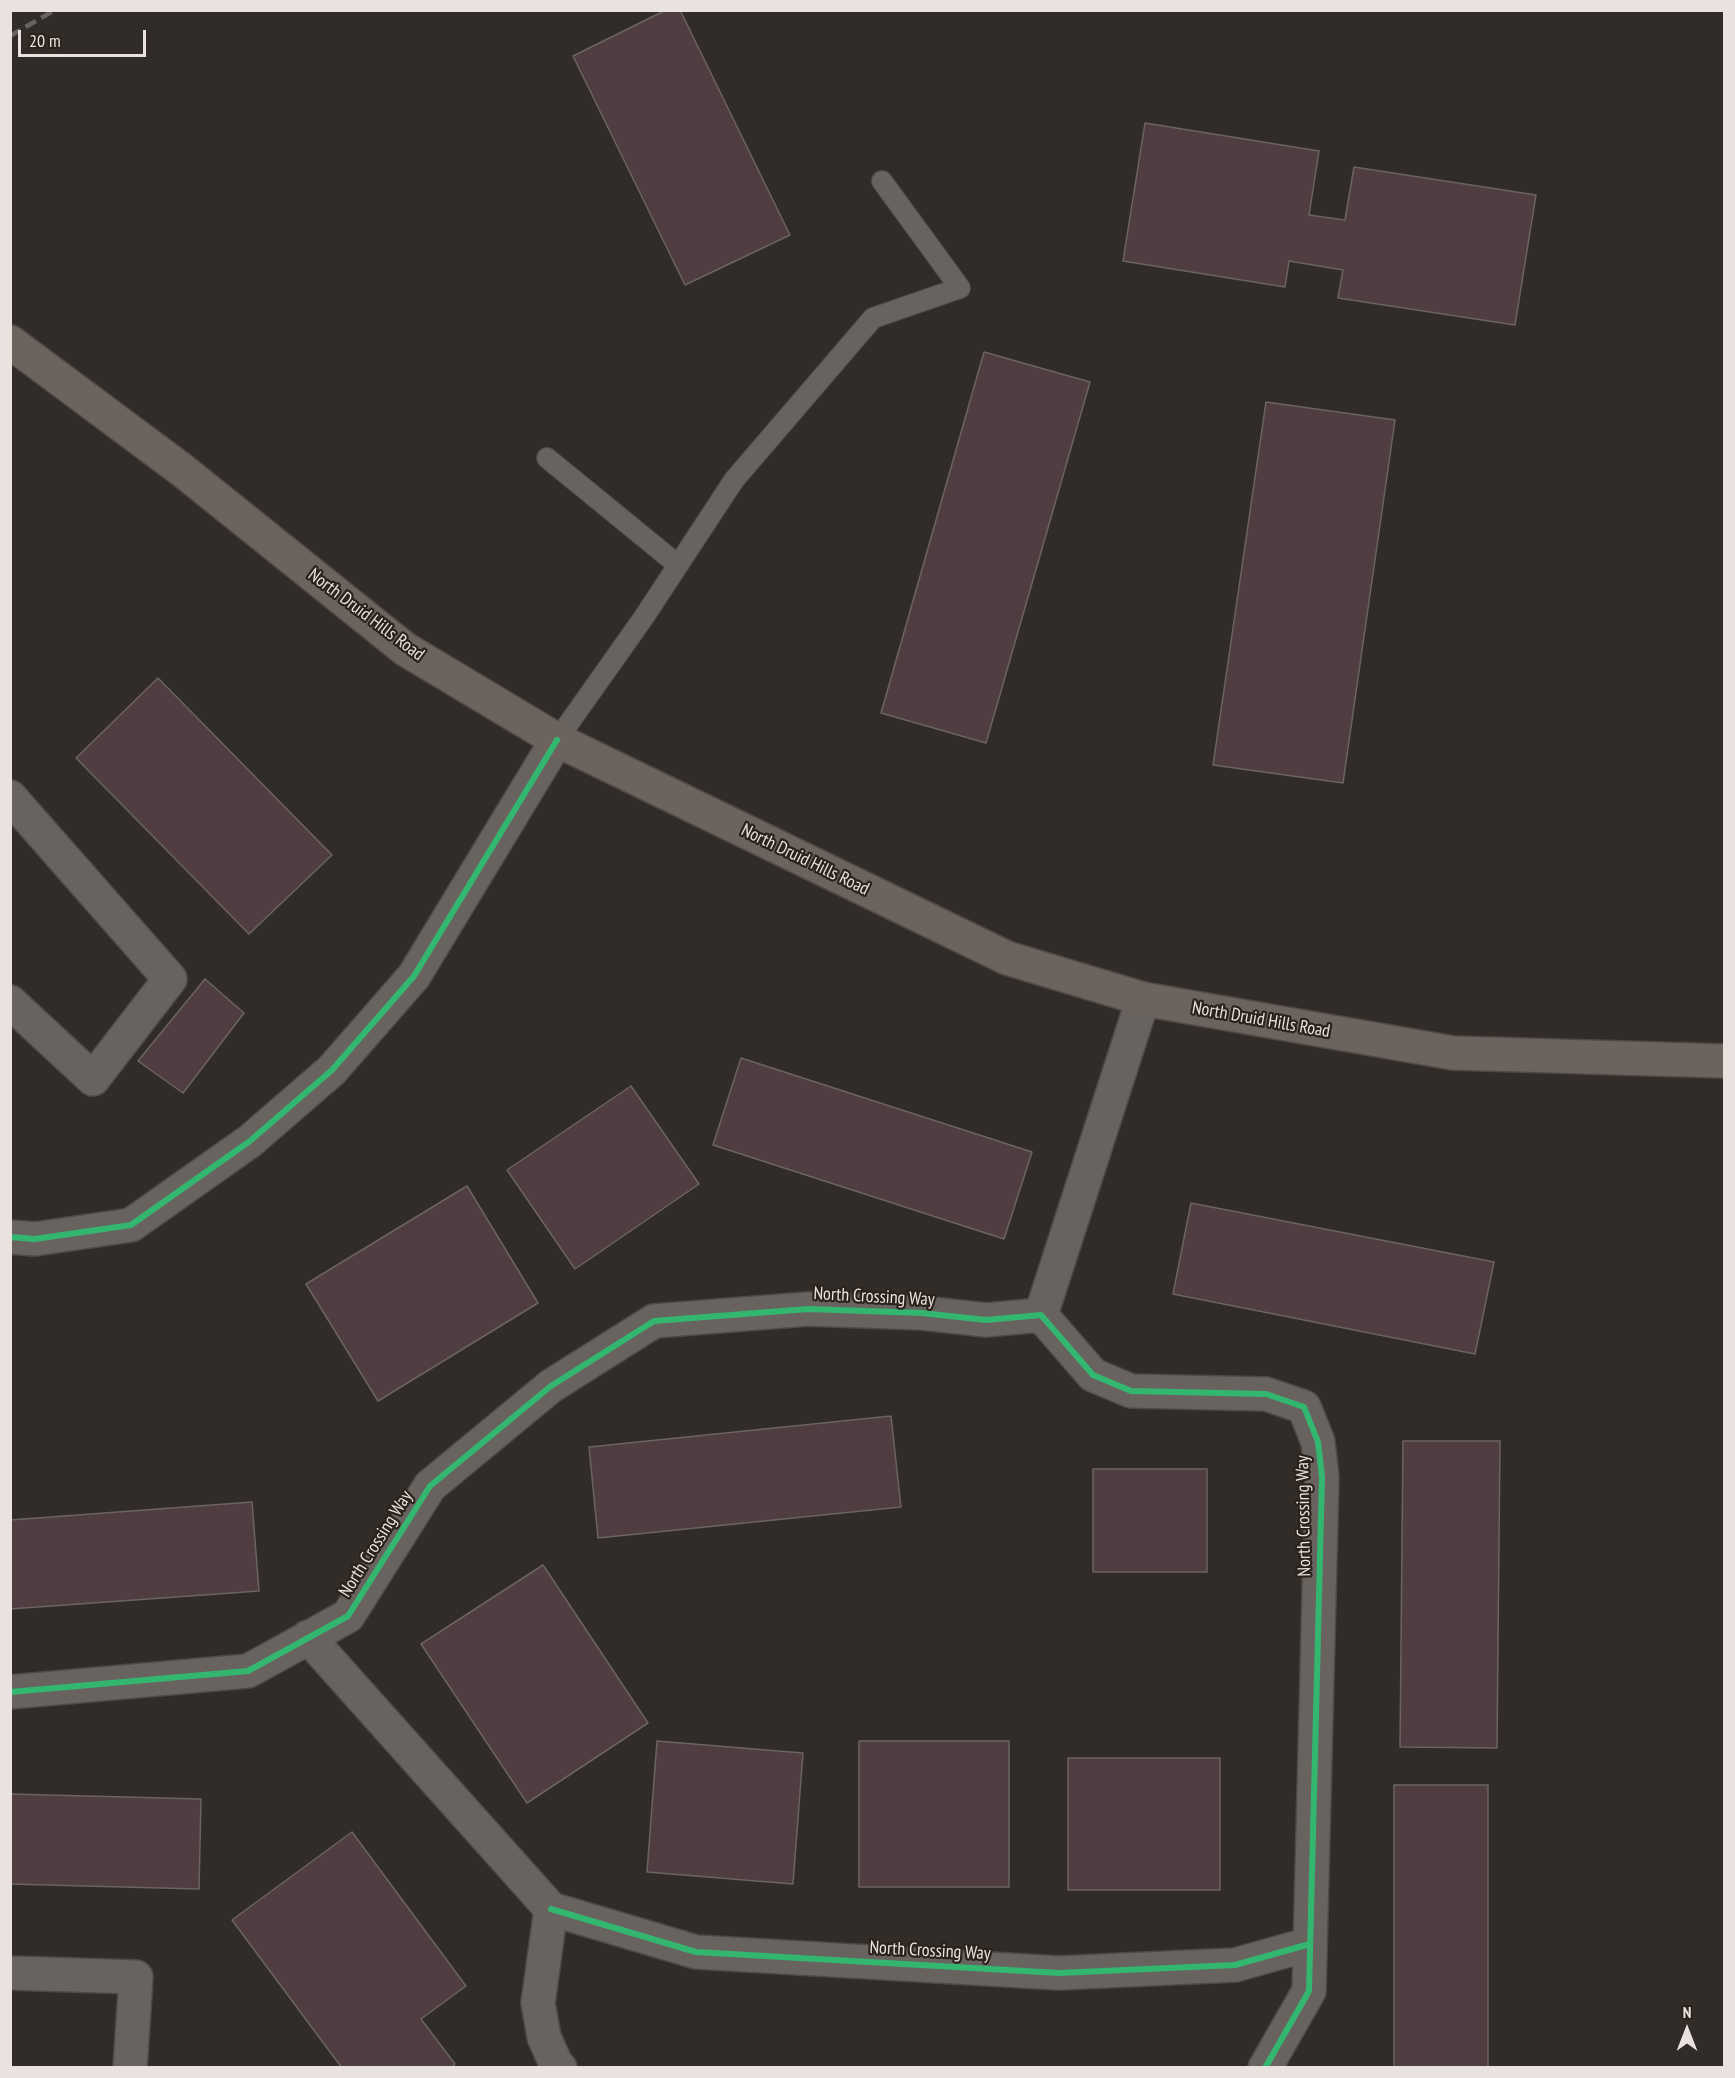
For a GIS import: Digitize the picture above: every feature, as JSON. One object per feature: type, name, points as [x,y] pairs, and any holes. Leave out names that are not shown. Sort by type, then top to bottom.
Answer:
[{"type":"main road","name":"North Druid Hills Road","points":[[10,342],[182,470],[405,649],[557,740],[1007,958],[1143,999],[1453,1053],[1725,1060]]},
{"type":"street","points":[[10,1237],[35,1239],[131,1225],[250,1140],[332,1070],[414,976],[557,740]]},
{"type":"street","points":[[10,797],[170,979],[93,1079],[10,1002]]},
{"type":"street","points":[[1041,1315],[1143,999]]},
{"type":"street","name":"North Crossing Way","points":[[10,1692],[248,1671],[348,1616],[430,1486],[551,1386],[654,1321],[808,1309],[922,1313],[986,1320],[1041,1315],[1093,1375],[1131,1391],[1266,1394],[1304,1407],[1318,1442],[1322,1478],[1309,1991],[1265,2067]]},
{"type":"street","points":[[308,1637],[551,1909],[538,2003],[544,2037],[556,2064],[560,2067]]},
{"type":"street","name":"North Crossing Way","points":[[551,1909],[696,1952],[1059,1973],[1235,1965],[1310,1944]]},
{"type":"street","points":[[10,1973],[136,1977],[130,2067]]},
{"type":"lane","points":[[557,740],[644,617],[734,480],[873,318],[960,288],[882,181]]},
{"type":"lane","points":[[547,458],[678,565]]},
{"type":"building","points":[[666,10],[680,10],[790,235],[685,285],[573,56]]},
{"type":"building","points":[[1145,123],[1319,151],[1309,215],[1345,220],[1354,167],[1536,195],[1515,325],[1338,298],[1343,270],[1289,261],[1285,287],[1123,261]]},
{"type":"building","points":[[984,352],[1090,382],[986,743],[881,713]]},
{"type":"building","points":[[1266,402],[1395,420],[1343,783],[1213,765]]},
{"type":"building","points":[[158,678],[332,855],[249,934],[76,758]]},
{"type":"building","points":[[205,979],[244,1013],[183,1093],[138,1061]]},
{"type":"building","points":[[741,1058],[1032,1152],[1004,1239],[713,1145]]},
{"type":"building","points":[[631,1086],[699,1184],[575,1269],[507,1170]]},
{"type":"building","points":[[467,1186],[538,1303],[378,1401],[306,1284]]},
{"type":"building","points":[[1191,1203],[1494,1262],[1475,1354],[1173,1294]]},
{"type":"building","points":[[891,1416],[901,1507],[598,1538],[589,1447]]},
{"type":"building","points":[[1403,1441],[1500,1441],[1497,1748],[1400,1747]]},
{"type":"building","points":[[1093,1469],[1207,1469],[1207,1572],[1093,1572]]},
{"type":"building","points":[[252,1502],[259,1591],[10,1609],[10,1520]]},
{"type":"building","points":[[543,1565],[648,1723],[527,1803],[421,1644]]},
{"type":"building","points":[[657,1741],[803,1753],[793,1884],[647,1872]]},
{"type":"building","points":[[859,1741],[1009,1741],[1009,1887],[859,1887]]},
{"type":"building","points":[[1068,1758],[1220,1758],[1220,1890],[1068,1890]]},
{"type":"building","points":[[1394,1785],[1488,1785],[1488,2068],[1394,2068]]},
{"type":"building","points":[[10,1794],[201,1799],[199,1889],[10,1884]]},
{"type":"building","points":[[352,1832],[466,1986],[421,2019],[455,2064],[451,2068],[342,2068],[232,1920]]},
{"type":"railway","points":[[10,36],[55,10]]},
{"type":"cycle path","points":[[10,1237],[35,1239],[131,1225],[250,1141],[332,1070],[414,976],[557,740]]},
{"type":"cycle path","points":[[10,1692],[248,1671],[348,1616],[430,1486],[551,1386],[654,1321],[808,1309],[922,1313],[986,1320],[1041,1315],[1093,1375],[1131,1391],[1266,1394],[1304,1407],[1318,1442],[1322,1477],[1309,1991],[1265,2068]]},
{"type":"cycle path","points":[[551,1909],[696,1952],[1059,1973],[1235,1965],[1310,1944]]}]
